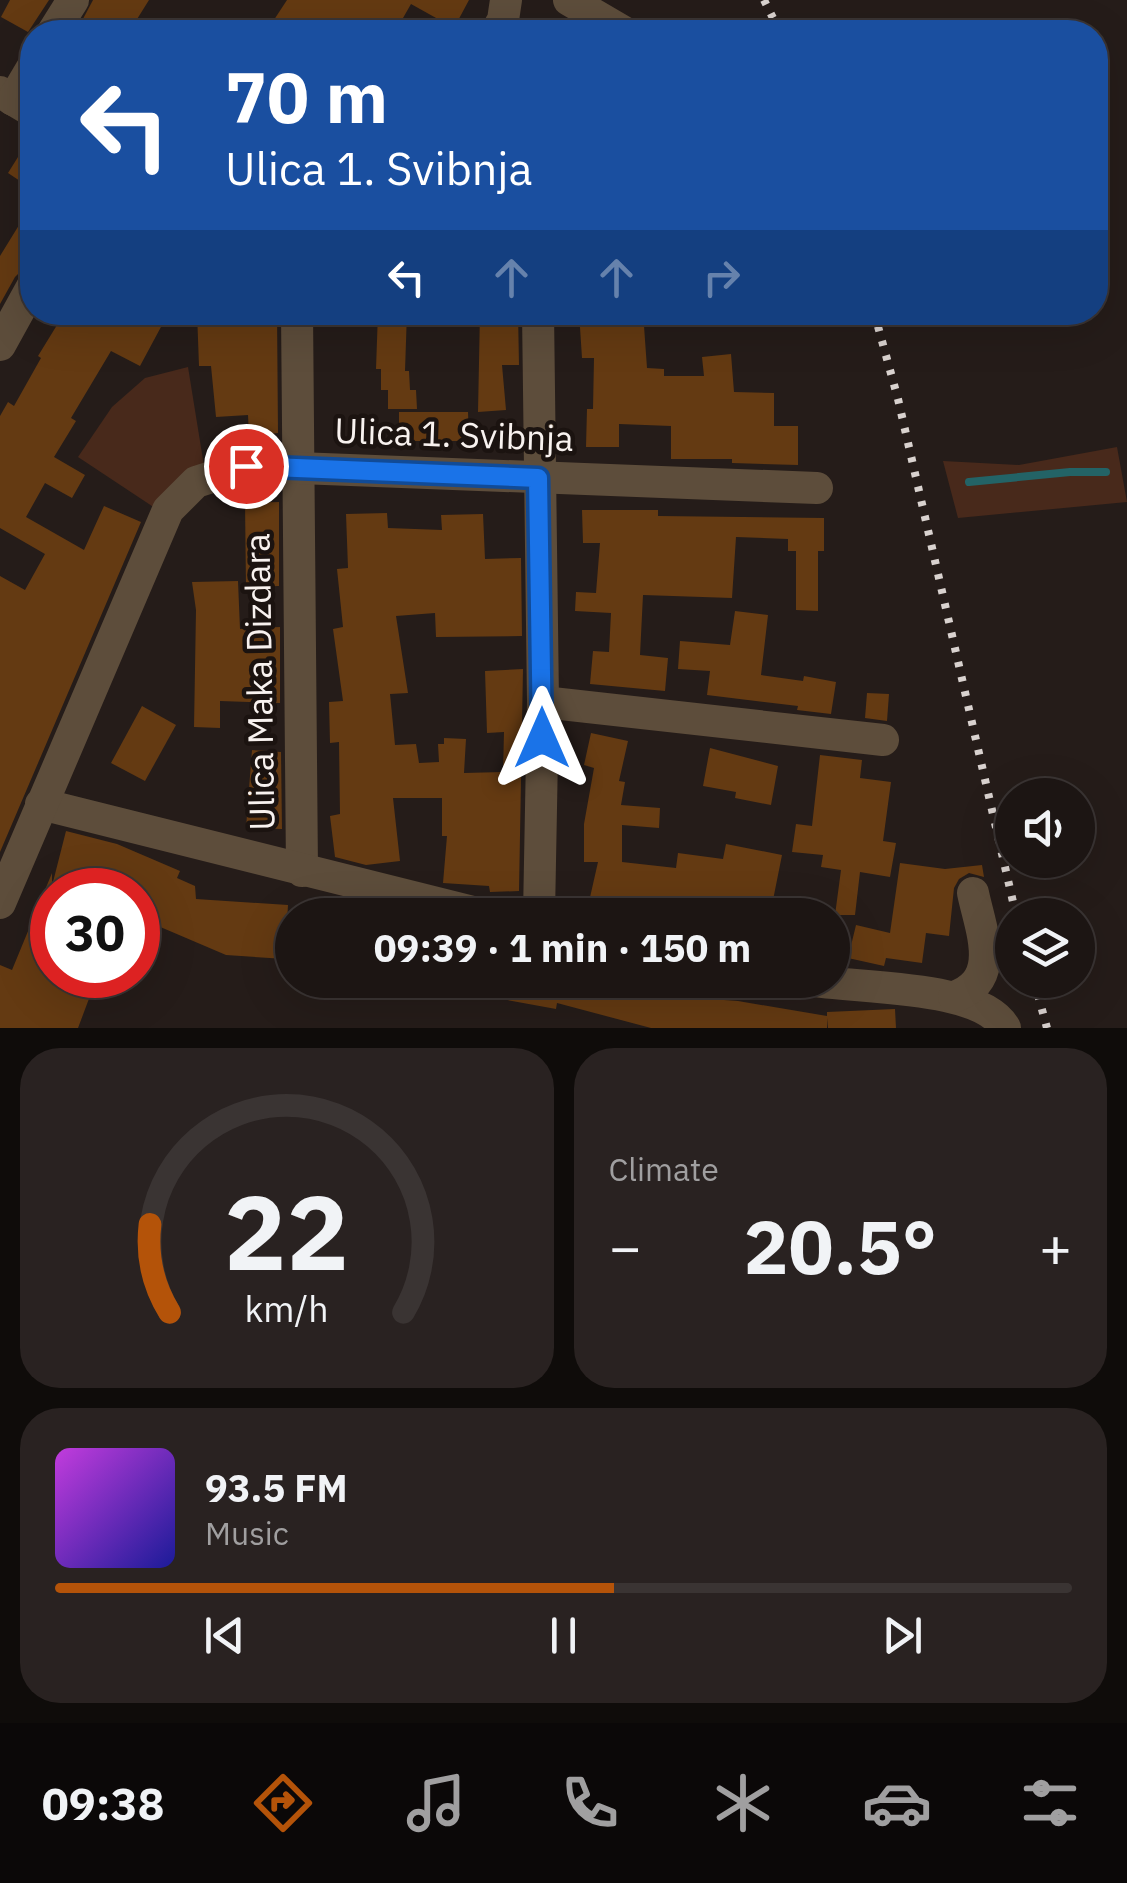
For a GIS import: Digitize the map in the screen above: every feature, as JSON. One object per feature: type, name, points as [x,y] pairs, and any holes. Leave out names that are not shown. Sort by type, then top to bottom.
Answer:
[{"type":"street","points":[[569,0],[603,20]]},
{"type":"street","points":[[0,345],[20,309]]},
{"type":"street","name":"Ulica Maka Dizdara","points":[[297,325],[302,871]]},
{"type":"street","points":[[538,325],[543,702],[539,898]]},
{"type":"street","name":"Ulica 1. Svibnja","points":[[0,903],[168,510],[196,482],[246,466],[817,488]]},
{"type":"street","points":[[543,702],[883,740]]},
{"type":"street","points":[[41,804],[414,898]]},
{"type":"street","points":[[954,996],[978,981],[987,963],[974,893]]},
{"type":"street","points":[[850,985],[954,996],[1002,1021],[1005,1028]]},
{"type":"shaded area","points":[[188,367],[204,466],[158,510],[78,457],[112,407],[145,378]]},
{"type":"shaded area","points":[[1117,447],[1127,502],[958,518],[943,461],[1019,465]]},
{"type":"building","points":[[10,0],[49,0],[36,20],[20,20],[20,28],[1,17]]},
{"type":"building","points":[[93,0],[149,0],[136,20],[82,20]]},
{"type":"building","points":[[287,0],[469,0],[458,20],[440,20],[411,4],[402,20],[274,20]]},
{"type":"building","points":[[18,157],[20,158],[20,181],[8,173]]},
{"type":"building","points":[[20,224],[20,272],[0,304],[0,256]]},
{"type":"building","points":[[57,325],[162,325],[140,366],[111,351],[71,418],[76,421],[54,457],[85,475],[72,498],[45,483],[26,517],[84,550],[104,506],[141,522],[0,852],[0,576],[25,590],[45,554],[0,528],[0,416],[8,402],[14,406],[41,358],[38,356]]},
{"type":"building","points":[[197,325],[277,325],[278,433],[249,436],[248,415],[216,417],[211,366],[199,366]]},
{"type":"building","points":[[378,325],[407,325],[405,371],[409,371],[410,390],[416,390],[417,409],[388,409],[388,390],[381,390],[381,369],[376,369]]},
{"type":"building","points":[[480,325],[518,325],[519,365],[502,365],[506,410],[478,412]]},
{"type":"building","points":[[580,325],[644,325],[647,368],[664,369],[664,376],[704,376],[702,357],[731,354],[734,392],[774,393],[774,426],[798,426],[798,465],[671,459],[671,426],[619,424],[619,447],[586,447],[587,409],[593,409],[594,358],[582,358]]},
{"type":"building","points":[[399,412],[468,412],[469,441],[399,441]]},
{"type":"building","points":[[279,502],[279,586],[246,587],[245,503]]},
{"type":"building","points":[[582,510],[658,510],[658,516],[824,518],[824,551],[818,551],[818,611],[796,610],[796,551],[788,551],[788,539],[736,537],[732,598],[643,595],[640,655],[668,658],[665,691],[590,684],[593,651],[609,652],[611,613],[575,611],[576,592],[596,593],[600,543],[583,543]]},
{"type":"building","points":[[387,513],[388,528],[442,530],[441,515],[483,514],[485,559],[521,558],[522,636],[436,637],[435,613],[396,616],[408,693],[390,694],[395,745],[416,744],[419,763],[439,762],[438,744],[444,744],[444,738],[466,739],[464,773],[503,772],[504,732],[487,733],[485,671],[523,669],[519,891],[490,892],[489,886],[443,883],[447,836],[442,836],[442,798],[393,798],[400,861],[366,865],[335,857],[330,816],[340,814],[339,742],[330,743],[329,702],[343,701],[333,629],[343,627],[337,569],[348,568],[346,514]]},
{"type":"building","points":[[238,581],[240,629],[280,627],[280,703],[220,701],[220,728],[194,727],[196,610],[192,582]]},
{"type":"building","points":[[735,611],[768,615],[761,675],[803,681],[804,676],[836,682],[831,714],[707,695],[710,671],[678,669],[680,641],[730,645]]},
{"type":"building","points":[[867,693],[889,694],[887,721],[865,718]]},
{"type":"building","points":[[142,706],[176,725],[145,781],[111,763]]},
{"type":"building","points":[[591,733],[628,741],[619,781],[625,782],[621,805],[660,808],[659,828],[622,825],[622,862],[676,868],[678,853],[723,859],[726,844],[782,855],[773,898],[590,898],[598,862],[584,862],[584,824],[594,768],[584,765]]},
{"type":"building","points":[[710,748],[778,766],[771,805],[735,798],[736,792],[703,786]]},
{"type":"building","points":[[252,750],[281,752],[282,829],[246,828]]},
{"type":"building","points":[[820,755],[862,760],[860,778],[891,782],[883,841],[896,843],[890,877],[860,872],[855,915],[850,915],[850,898],[837,898],[841,870],[821,867],[823,855],[792,852],[796,824],[812,826]]},
{"type":"building","points":[[66,831],[117,844],[180,871],[177,878],[195,886],[196,899],[275,904],[275,958],[226,955],[160,927],[160,868],[57,868]]},
{"type":"building","points":[[900,863],[945,869],[982,865],[984,877],[969,873],[959,879],[954,888],[949,936],[926,933],[922,963],[886,958],[884,966],[850,958],[856,925],[890,933]]},
{"type":"building","points":[[30,926],[30,998],[89,998],[78,1028],[0,1028],[0,965],[12,970]]},
{"type":"building","points":[[496,998],[695,998],[827,1016],[827,1012],[895,1009],[896,1028],[828,1028],[827,1018],[827,1028],[651,1028],[557,1003],[556,1009]]},
{"type":"waterway","points":[[969,482],[1106,472]]},
{"type":"railway","points":[[764,0],[774,20]]},
{"type":"railway","points":[[878,325],[1012,898]]},
{"type":"railway","points":[[1039,998],[1047,1028]]},
{"type":"route","points":[[246,466],[538,478],[542,738]]}]
